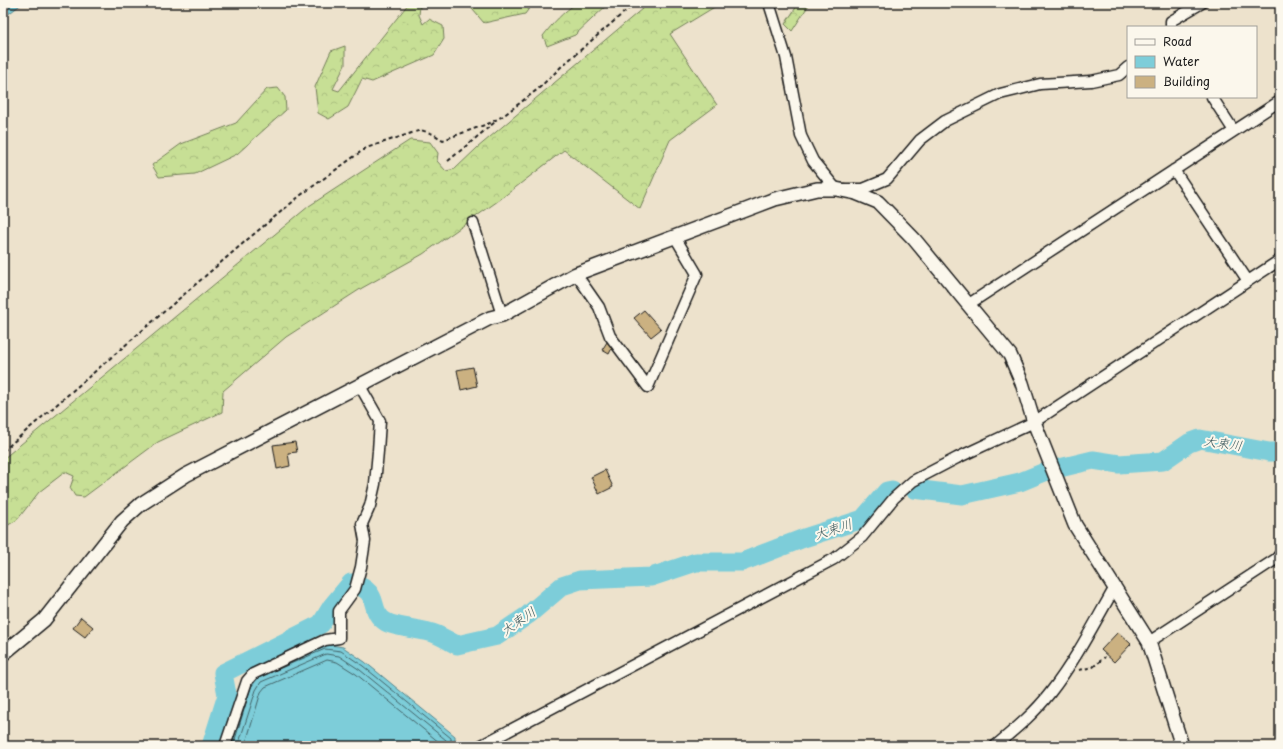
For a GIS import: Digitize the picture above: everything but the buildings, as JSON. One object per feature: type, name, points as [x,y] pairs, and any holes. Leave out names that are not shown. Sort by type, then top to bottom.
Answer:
[{"type":"street","points":[[769,3],[786,57],[801,136],[813,161],[836,189],[856,193],[878,202],[914,239],[1010,355],[1022,383],[1034,422],[1074,526],[1149,642],[1182,746]]},
{"type":"street","points":[[1171,26],[1171,22],[1202,3]]},
{"type":"street","points":[[3,654],[44,620],[122,521],[141,504],[186,475],[490,318],[502,315],[576,274],[775,199],[817,189],[863,190],[887,179],[920,140],[944,121],[1000,94],[1040,84],[1090,81],[1119,75],[1127,68]]},
{"type":"street","points":[[1213,98],[1234,131]]},
{"type":"street","points":[[969,304],[1280,101]]},
{"type":"street","points":[[1174,170],[1248,281]]},
{"type":"street","points":[[473,222],[502,315]]},
{"type":"street","points":[[576,274],[599,307],[610,336],[648,387],[697,274],[675,236]]},
{"type":"street","points":[[480,746],[834,559],[862,537],[894,498],[913,481],[957,458],[1034,422],[1280,260]]},
{"type":"street","points":[[225,746],[247,681],[253,674],[325,640],[339,638],[339,611],[356,585],[365,541],[362,524],[370,506],[375,484],[380,421],[360,386]]},
{"type":"street","points":[[1149,642],[1276,559],[1280,554]]},
{"type":"street","points":[[994,746],[1028,718],[1050,694],[1078,652],[1114,589]]},
{"type":"path","points":[[448,162],[498,119],[538,89],[562,66],[635,3]]},
{"type":"path","points":[[3,451],[248,239],[301,195],[366,148],[420,130],[433,134],[443,140],[498,119]]},
{"type":"path","points":[[1065,671],[1084,670],[1093,667],[1105,657]]},
{"type":"green space","points":[[409,3],[417,3],[420,6],[419,15],[423,24],[429,19],[443,26],[444,39],[434,55],[372,82],[362,79],[348,107],[329,119],[318,113],[315,87],[331,51],[345,46],[345,65],[333,89],[339,91]]},
{"type":"green space","points":[[467,3],[533,3],[525,14],[484,23]]},
{"type":"green space","points":[[577,3],[609,3],[575,35],[547,46],[543,36],[558,18]]},
{"type":"green space","points":[[649,3],[721,3],[670,34],[717,105],[670,140],[640,209],[564,150],[498,201],[423,254],[362,288],[286,337],[223,391],[222,412],[158,442],[84,497],[75,496],[70,488],[74,476],[65,472],[39,492],[17,520],[3,528],[3,459],[309,206],[410,140],[430,142],[438,153],[437,161],[446,171],[455,169],[477,148]]},
{"type":"green space","points":[[799,3],[810,3],[792,31],[785,24]]},
{"type":"green space","points":[[278,88],[285,97],[286,110],[237,154],[195,174],[159,177],[152,165],[181,144],[236,123],[267,89]]},
{"type":"water","points":[[3,3],[23,3],[3,18]]},
{"type":"water","points":[[325,644],[343,647],[365,662],[455,736],[455,746],[229,746],[248,686],[255,675]]},
{"type":"waterway","name":"大束川","points":[[914,489],[962,495],[1020,482],[1047,471],[1093,460],[1119,464],[1163,461],[1189,443],[1200,439],[1269,452],[1280,452]]},
{"type":"waterway","name":"大束川","points":[[211,746],[227,695],[223,673],[321,624],[332,606],[351,583],[368,591],[377,612],[386,622],[433,633],[457,645],[497,636],[528,615],[562,586],[580,580],[651,577],[696,562],[742,562],[804,538],[863,519],[887,491],[892,490]]}]
